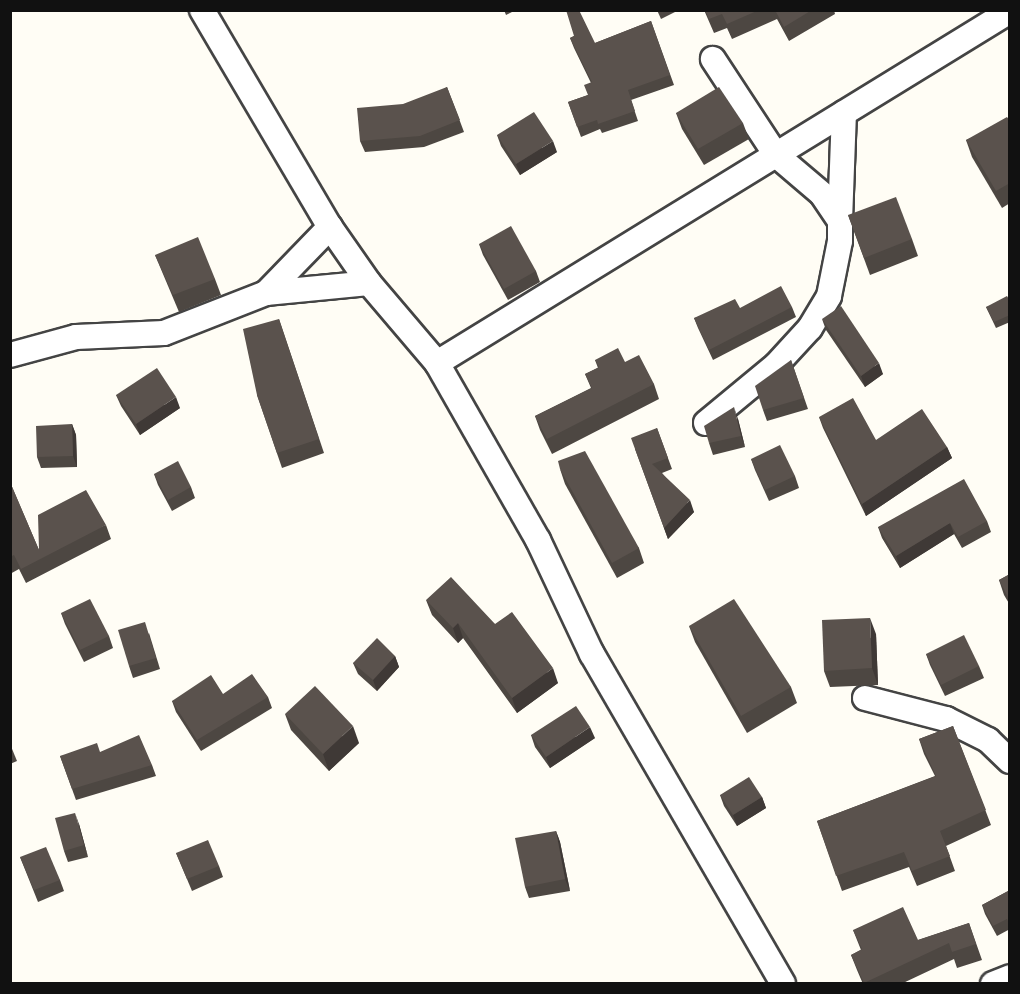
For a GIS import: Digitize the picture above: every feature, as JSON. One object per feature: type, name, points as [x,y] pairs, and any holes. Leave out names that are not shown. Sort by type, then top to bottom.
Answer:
[{"type":"street","points":[[202,10],[330,226],[369,283],[437,363],[537,540],[592,654],[783,984]]},
{"type":"street","points":[[437,363],[1010,11]]},
{"type":"street","points":[[713,59],[776,155],[822,194],[840,221]]},
{"type":"street","points":[[706,423],[776,365],[810,328],[829,296],[840,221],[844,113]]},
{"type":"street","points":[[266,293],[330,226]]},
{"type":"street","points":[[10,354],[76,337],[164,333],[266,293],[369,283]]},
{"type":"street","points":[[866,698],[946,719],[988,740],[1010,761]]},
{"type":"street","points":[[993,984],[1010,977]]},
{"type":"building","points":[[566,10],[579,10],[595,43],[651,21],[670,75],[628,90],[635,111],[598,124],[597,120],[577,127],[568,102],[588,95],[584,85],[592,82],[570,38],[574,36]]},
{"type":"building","points":[[705,10],[759,10],[727,24],[722,14],[709,19]]},
{"type":"building","points":[[775,10],[812,10],[784,27]]},
{"type":"building","points":[[447,87],[460,120],[420,136],[360,141],[357,108],[403,104]]},
{"type":"building","points":[[719,87],[743,123],[698,149],[676,113]]},
{"type":"building","points":[[534,112],[553,141],[516,164],[497,135]]},
{"type":"building","points":[[1007,117],[1010,121],[1010,183],[996,191],[966,140]]},
{"type":"building","points":[[896,197],[912,239],[864,258],[848,215]]},
{"type":"building","points":[[511,226],[536,271],[504,289],[479,244]]},
{"type":"building","points":[[198,237],[215,279],[173,295],[155,255]]},
{"type":"building","points":[[781,286],[792,307],[709,350],[694,318],[735,299],[740,308]]},
{"type":"building","points":[[1007,296],[1010,301],[1010,315],[994,322],[986,307]]},
{"type":"building","points":[[841,306],[879,363],[861,376],[822,319]]},
{"type":"building","points":[[279,319],[319,439],[277,453],[257,395],[243,329]]},
{"type":"building","points":[[618,348],[625,362],[639,355],[654,384],[547,439],[535,416],[592,388],[585,374],[599,367],[595,360]]},
{"type":"building","points":[[791,360],[804,398],[763,410],[755,386]]},
{"type":"building","points":[[157,368],[176,397],[136,424],[116,395]]},
{"type":"building","points":[[853,398],[876,440],[922,409],[947,447],[862,504],[819,417]]},
{"type":"building","points":[[734,407],[741,436],[709,443],[704,426]]},
{"type":"building","points":[[72,424],[73,456],[37,457],[36,426]]},
{"type":"building","points":[[657,428],[668,458],[652,464],[690,500],[664,528],[631,438]]},
{"type":"building","points":[[780,445],[795,476],[765,490],[751,459]]},
{"type":"building","points":[[585,451],[639,548],[612,563],[560,469],[558,461]]},
{"type":"building","points":[[178,461],[191,487],[168,500],[154,474]]},
{"type":"building","points":[[964,479],[987,521],[958,537],[950,523],[896,556],[878,527]]},
{"type":"building","points":[[10,482],[39,550],[38,515],[86,490],[106,525],[21,569],[14,555],[10,557]]},
{"type":"building","points":[[1010,574],[1010,601],[999,580]]},
{"type":"building","points":[[451,577],[495,624],[512,612],[553,668],[512,698],[458,623],[453,628],[426,600]]},
{"type":"building","points":[[90,599],[109,636],[80,650],[61,613]]},
{"type":"building","points":[[734,599],[791,687],[741,716],[689,626]]},
{"type":"building","points":[[870,618],[872,668],[824,671],[822,620]]},
{"type":"building","points":[[145,622],[156,658],[129,666],[118,630]]},
{"type":"building","points":[[964,635],[979,666],[941,685],[926,654]]},
{"type":"building","points":[[377,638],[395,656],[373,680],[353,663]]},
{"type":"building","points":[[252,674],[268,697],[197,740],[172,701],[211,675],[223,694]]},
{"type":"building","points":[[315,686],[353,726],[323,754],[285,714]]},
{"type":"building","points":[[576,706],[590,727],[546,757],[531,735]]},
{"type":"building","points":[[953,726],[986,810],[940,831],[950,856],[912,871],[904,852],[836,876],[817,821],[936,776],[919,739]]},
{"type":"building","points":[[139,735],[152,765],[72,789],[60,756],[97,743],[100,752]]},
{"type":"building","points":[[749,777],[762,797],[733,815],[720,795]]},
{"type":"building","points":[[75,813],[84,845],[64,851],[55,818]]},
{"type":"building","points":[[556,831],[565,879],[525,887],[515,838]]},
{"type":"building","points":[[208,840],[219,866],[187,879],[176,853]]},
{"type":"building","points":[[46,847],[60,880],[34,890],[20,857]]},
{"type":"building","points":[[1010,890],[1010,925],[1007,919],[993,926],[982,905]]},
{"type":"building","points":[[903,907],[918,940],[969,923],[976,944],[952,952],[949,943],[864,983],[851,955],[862,949],[853,930]]}]
